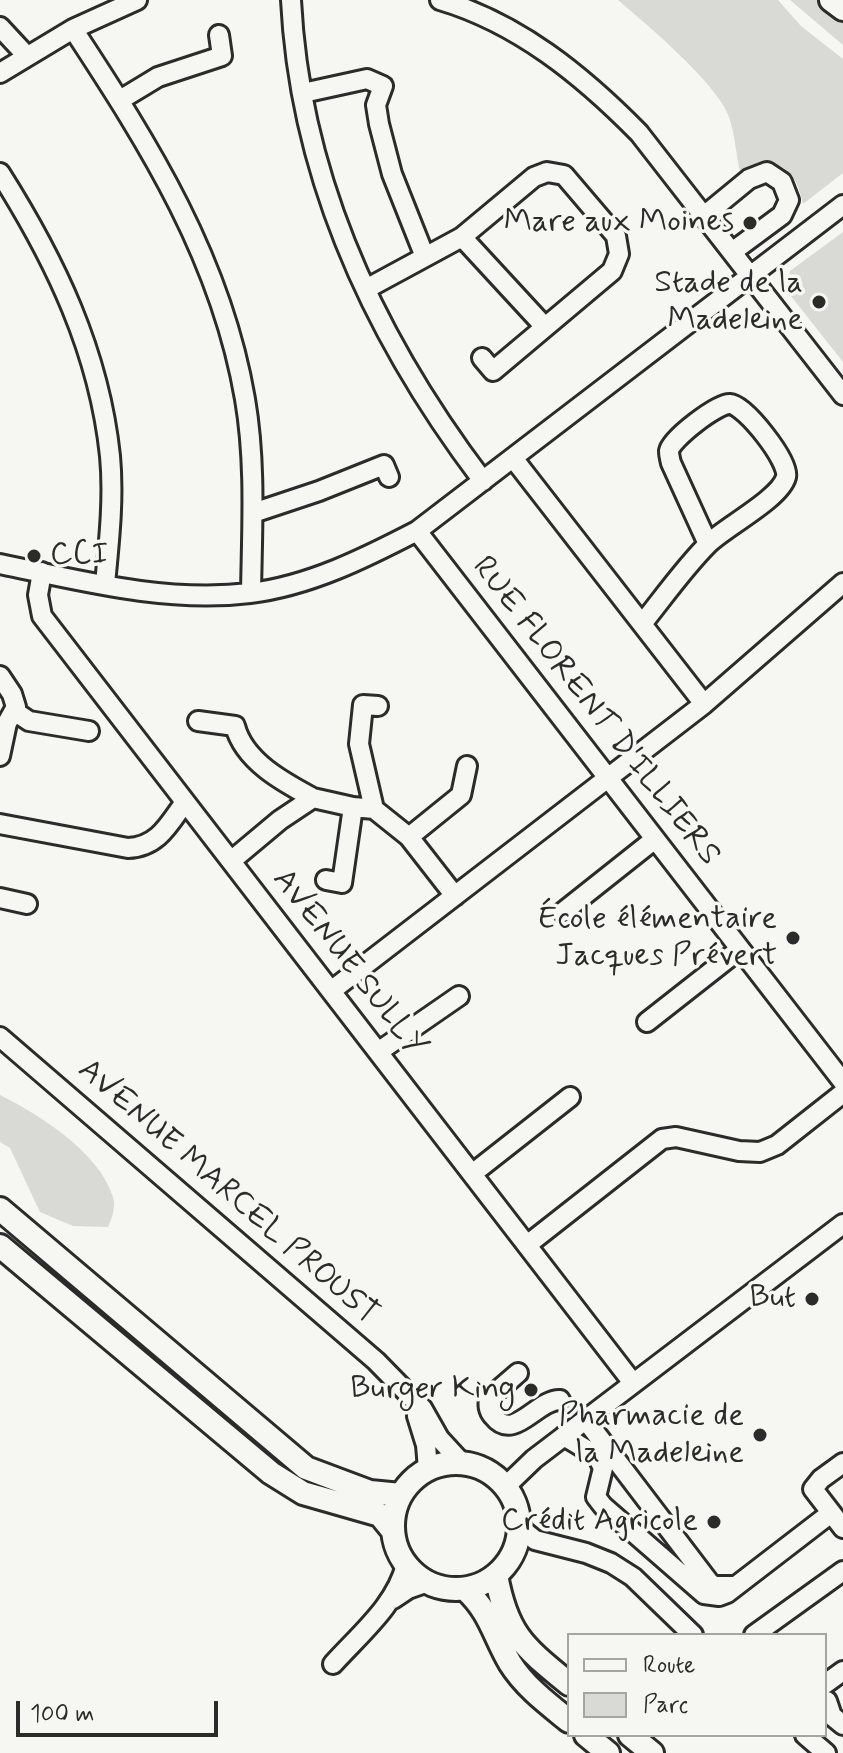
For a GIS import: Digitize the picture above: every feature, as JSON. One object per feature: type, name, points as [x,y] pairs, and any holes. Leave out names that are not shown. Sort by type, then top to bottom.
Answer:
[{"type":"main road","points":[[831,0],[843,9]]},
{"type":"main road","points":[[0,1209],[306,1468],[370,1492],[401,1495]]},
{"type":"main road","points":[[0,1246],[271,1473],[303,1493],[380,1515],[393,1531]]},
{"type":"main road","points":[[462,1463],[486,1471],[505,1487],[513,1499],[519,1527],[513,1554],[496,1575],[481,1584],[465,1589],[446,1588],[428,1582],[406,1564],[397,1548],[393,1518],[401,1495],[413,1480],[428,1469],[462,1463]]},
{"type":"main road","points":[[496,1575],[502,1610],[520,1642],[567,1682]]},
{"type":"main road","points":[[465,1589],[482,1604],[510,1664],[529,1688],[567,1719]]},
{"type":"main road","points":[[588,1737],[608,1753]]},
{"type":"main road","points":[[632,1737],[652,1753]]},
{"type":"street","points":[[291,0],[312,141],[334,215],[389,341],[451,439],[483,481]]},
{"type":"street","points":[[440,0],[505,27],[558,59],[601,95],[639,133],[843,395]]},
{"type":"street","points":[[0,73],[73,29],[92,8],[132,1]]},
{"type":"street","points":[[0,27],[26,55]]},
{"type":"street","points":[[73,29],[120,100],[173,192],[220,296],[235,348],[251,452],[251,593]]},
{"type":"street","points":[[120,100],[158,77],[222,56],[219,35]]},
{"type":"street","points":[[303,93],[367,79],[383,86],[376,105],[379,124],[392,174],[425,257]]},
{"type":"street","points":[[366,289],[462,237],[534,177],[547,172],[564,175],[616,236],[619,254],[612,271],[493,371],[482,358]]},
{"type":"street","points":[[704,216],[749,179],[767,172],[782,182],[789,200],[782,215],[732,252]]},
{"type":"street","points":[[0,173],[32,225],[70,298],[95,374],[110,457],[112,515],[105,584]]},
{"type":"street","points":[[0,564],[173,596],[251,593],[325,574],[417,531],[843,205]]},
{"type":"street","points":[[462,237],[545,327]]},
{"type":"street","points":[[642,624],[708,544],[779,490],[787,476],[785,462],[743,410],[731,404],[719,406],[675,440],[669,451],[671,463],[708,544]]},
{"type":"street","points":[[513,458],[704,704]]},
{"type":"street","points":[[253,513],[384,465],[389,477]]},
{"type":"street","name":"RUE FLORENT D'ILLIERS","points":[[417,531],[843,1082]]},
{"type":"street","name":"AVENUE SULLY","points":[[42,572],[38,595],[42,616],[633,1383]]},
{"type":"street","points":[[331,991],[704,704],[841,589]]},
{"type":"street","points":[[0,676],[12,694],[16,707],[7,723],[0,756]]},
{"type":"street","points":[[374,809],[359,744],[363,705],[378,706]]},
{"type":"street","points":[[14,711],[29,721],[89,731]]},
{"type":"street","points":[[198,721],[235,726],[238,739],[257,760],[283,782],[313,798],[374,809],[409,837],[455,896]]},
{"type":"street","points":[[409,837],[461,795],[467,766]]},
{"type":"street","points":[[231,861],[280,820],[313,798]]},
{"type":"street","points":[[0,824],[128,848],[140,847],[163,834],[185,802]]},
{"type":"street","points":[[326,880],[342,883],[353,807]]},
{"type":"street","points":[[562,912],[655,839]]},
{"type":"street","points":[[0,898],[27,904]]},
{"type":"street","points":[[646,1022],[740,949]]},
{"type":"street","points":[[378,1052],[459,996]]},
{"type":"street","name":"AVENUE MARCEL PROUST","points":[[0,1037],[376,1361],[422,1408],[439,1438],[462,1463]]},
{"type":"street","points":[[527,1245],[662,1139],[676,1137],[739,1151],[760,1152],[777,1145],[843,1093]]},
{"type":"street","points":[[472,1174],[570,1097]]},
{"type":"street","points":[[505,1487],[534,1459],[585,1419],[843,1224]]},
{"type":"street","points":[[518,1373],[487,1402],[498,1421],[508,1426],[515,1424],[547,1401],[560,1400]]},
{"type":"street","name":"AVENUE MARCEL PROUST","points":[[411,1399],[426,1445],[428,1469]]},
{"type":"street","points":[[585,1419],[709,1582],[714,1586],[736,1586]]},
{"type":"street","points":[[564,1436],[597,1456],[603,1468],[596,1497],[603,1506],[704,1594],[719,1596],[736,1586],[831,1513]]},
{"type":"street","points":[[843,1463],[813,1489],[843,1528]]},
{"type":"street","points":[[519,1527],[535,1540],[611,1563],[633,1577],[691,1633]]},
{"type":"street","points":[[333,1664],[387,1603],[402,1582],[406,1564]]},
{"type":"street","points":[[762,1632],[842,1568]]},
{"type":"street","points":[[387,1603],[408,1589],[428,1582]]},
{"type":"street","points":[[827,1694],[843,1671]]},
{"type":"street","points":[[827,1696],[843,1714]]},
{"type":"street","points":[[827,1698],[832,1716],[843,1725]]},
{"type":"street","points":[[807,1737],[826,1753]]},
{"type":"green space","points":[[618,0],[778,0],[801,26],[843,59],[843,173],[803,204],[795,180],[782,167],[763,165],[740,172],[731,124],[722,103],[680,55]]},
{"type":"green space","points":[[790,0],[817,0],[843,21],[843,45]]},
{"type":"green space","name":"Stade de la Madeleine","points":[[843,232],[843,362],[787,291],[790,271]]},
{"type":"green space","points":[[0,1095],[50,1124],[95,1165],[114,1201],[108,1227],[73,1226],[40,1212],[10,1148],[0,1142]]},
{"type":"place","name":"Mare aux Moines","points":[[750,223]]},
{"type":"place","name":"Stade de la Madeleine","points":[[819,302]]},
{"type":"place","name":"CCI","points":[[34,556]]},
{"type":"place","name":"École élémentaire Jacques Prévert","points":[[793,938]]},
{"type":"place","name":"But","points":[[812,1299]]},
{"type":"place","name":"Burger King","points":[[531,1390]]},
{"type":"place","name":"Pharmacie de la Madeleine","points":[[760,1435]]},
{"type":"place","name":"Crédit Agricole","points":[[714,1522]]}]
